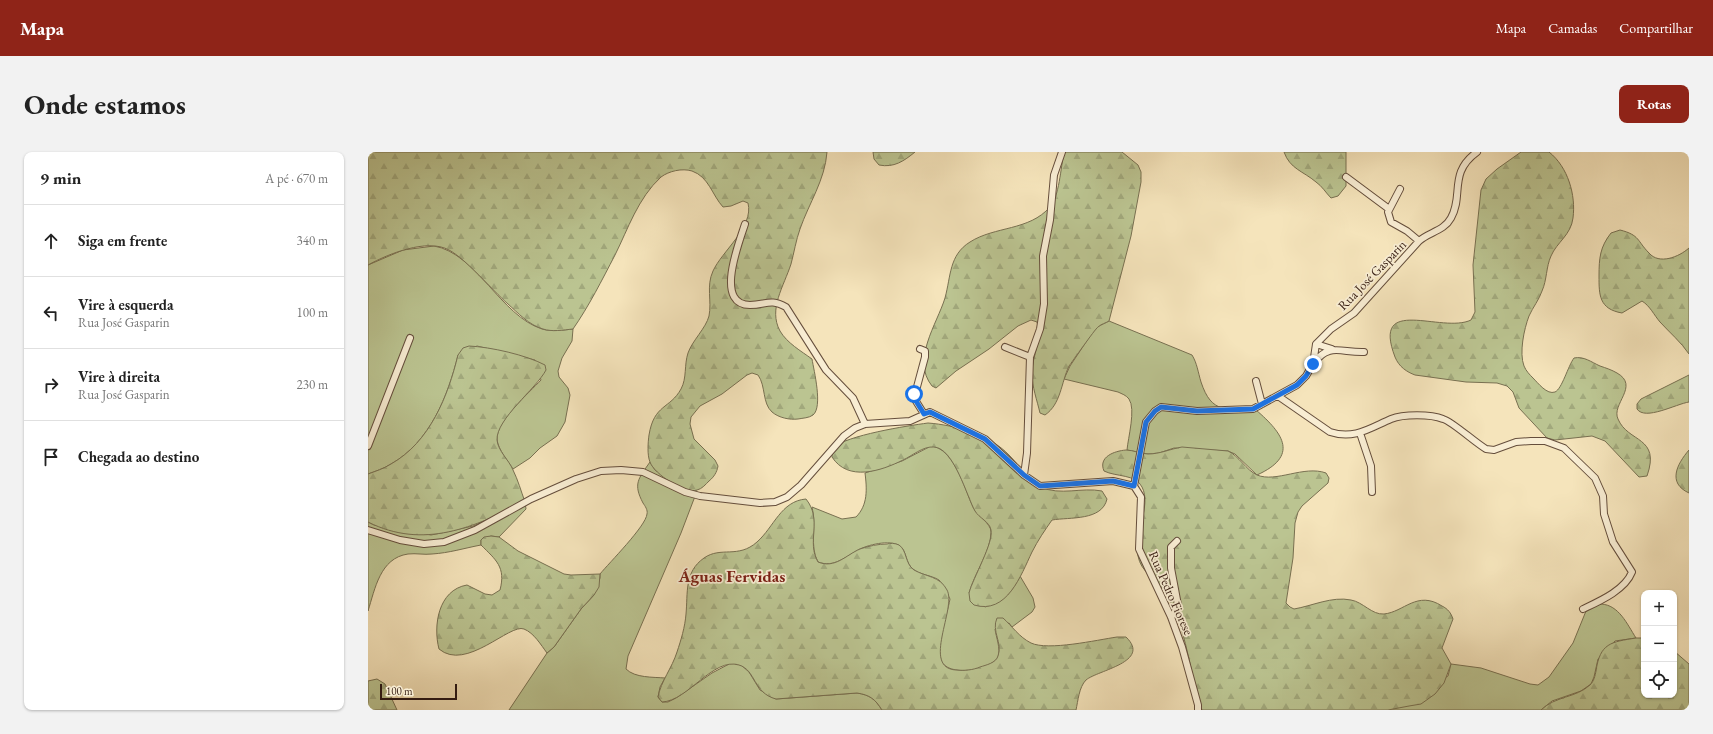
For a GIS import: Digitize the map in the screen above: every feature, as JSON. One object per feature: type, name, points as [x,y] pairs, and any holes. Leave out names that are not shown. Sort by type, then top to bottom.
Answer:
[{"type":"street","points":[[1024,475],[1027,453],[1030,357],[1040,329],[1044,304],[1043,256],[1050,220],[1054,175],[1062,152]]},
{"type":"street","name":"Rua José Gasparin","points":[[1316,344],[1331,329],[1354,313],[1419,241],[1425,236],[1436,232],[1450,219],[1454,210],[1458,178],[1465,164],[1477,152]]},
{"type":"street","points":[[1346,177],[1389,209]]},
{"type":"street","points":[[1400,189],[1388,212],[1391,222],[1407,230],[1419,241]]},
{"type":"street","points":[[744,224],[732,270],[730,283],[732,294],[738,302],[749,305],[777,302],[786,307],[826,370],[858,405],[865,424]]},
{"type":"street","points":[[368,446],[410,338]]},
{"type":"street","points":[[1313,364],[1316,344],[1332,349],[1364,352]]},
{"type":"street","points":[[1005,347],[1030,357]]},
{"type":"street","points":[[920,349],[925,351],[925,357],[914,398],[924,414]]},
{"type":"street","points":[[368,530],[400,540],[424,544],[444,542],[475,530],[576,478],[600,470],[643,472],[685,492],[700,496],[760,503],[775,502],[787,497],[801,485],[844,436],[855,428],[865,424],[910,421],[930,412],[985,439],[1024,475],[1033,482],[1044,486],[1113,481],[1134,486],[1146,422],[1155,411],[1161,407],[1197,411],[1253,409],[1297,385],[1306,376],[1313,364],[1324,353],[1332,349]]},
{"type":"street","points":[[1256,380],[1262,404]]},
{"type":"street","points":[[1278,396],[1330,432],[1340,435],[1360,433],[1392,418],[1404,416],[1434,417],[1444,419],[1486,449],[1494,450],[1516,442],[1531,441],[1545,441],[1564,448],[1595,478],[1603,496],[1604,514],[1613,542],[1632,572],[1627,581],[1615,592],[1583,609]]},
{"type":"street","points":[[1360,433],[1371,466],[1372,492]]},
{"type":"street","name":"Rua Pedro Fiorese","points":[[1134,486],[1141,496],[1142,506],[1139,549],[1171,617],[1182,647],[1198,704],[1198,710]]},
{"type":"street","points":[[1171,617],[1178,606],[1171,568],[1171,547],[1178,541]]},
{"type":"green space","points":[[368,152],[827,152],[826,162],[820,182],[799,233],[791,264],[776,306],[777,323],[780,331],[794,346],[812,359],[818,397],[816,411],[811,416],[798,419],[778,416],[772,412],[767,404],[758,375],[752,373],[747,375],[722,394],[700,406],[691,417],[690,424],[694,439],[715,460],[718,466],[714,476],[704,486],[699,489],[692,490],[678,486],[657,472],[650,462],[648,456],[648,445],[651,425],[658,412],[677,395],[683,385],[688,353],[709,316],[709,288],[713,271],[717,263],[742,230],[749,212],[748,203],[743,201],[731,206],[723,207],[706,182],[698,174],[688,170],[676,171],[664,175],[653,185],[640,204],[600,283],[573,329],[550,330],[533,325],[524,318],[463,260],[449,250],[430,246],[408,249],[386,256],[368,265]]},
{"type":"green space","points":[[873,152],[915,152],[894,165],[884,166],[879,165],[874,159]]},
{"type":"green space","points":[[1064,152],[1122,152],[1138,165],[1141,172],[1141,182],[1131,236],[1109,321],[1096,329],[1069,366],[1058,399],[1045,415],[1040,413],[1033,383],[1032,367],[1038,341],[1039,328],[1037,322],[1031,320],[1018,326],[989,349],[956,371],[936,388],[932,386],[926,376],[924,365],[925,354],[932,330],[945,298],[954,260],[963,247],[970,242],[990,233],[1022,224],[1042,215],[1050,207],[1056,197]]},
{"type":"green space","points":[[1284,152],[1346,152],[1346,186],[1338,196],[1331,198],[1311,178],[1293,166]]},
{"type":"green space","points":[[1521,152],[1549,152],[1556,158],[1566,173],[1572,191],[1574,209],[1570,229],[1551,256],[1544,287],[1527,321],[1522,348],[1524,366],[1528,373],[1549,392],[1555,392],[1558,390],[1574,358],[1587,360],[1615,372],[1623,378],[1626,384],[1626,389],[1618,407],[1618,419],[1623,427],[1647,447],[1650,454],[1650,463],[1647,476],[1639,477],[1605,441],[1592,436],[1555,440],[1547,438],[1519,408],[1513,392],[1507,386],[1497,383],[1466,382],[1415,375],[1404,369],[1395,357],[1390,338],[1393,327],[1401,321],[1413,320],[1458,323],[1471,320],[1475,312],[1473,265],[1481,190],[1486,179]]},
{"type":"green space","points":[[1620,230],[1635,236],[1653,257],[1658,259],[1675,257],[1689,248],[1689,354],[1642,301],[1622,313],[1609,308],[1602,300],[1599,283],[1599,264],[1602,248],[1611,233]]},
{"type":"green space","points":[[434,246],[449,251],[463,260],[514,312],[527,322],[546,330],[573,329],[572,341],[562,358],[558,371],[559,377],[568,388],[570,395],[565,422],[557,436],[540,448],[530,458],[513,469],[499,447],[497,439],[498,432],[507,416],[541,380],[535,360],[477,346],[458,355],[443,402],[427,431],[417,443],[405,455],[391,464],[368,474],[368,265],[403,250]]},
{"type":"green space","points":[[1109,321],[1192,355],[1205,393],[1215,405],[1228,409],[1256,410],[1274,428],[1280,436],[1283,444],[1283,452],[1278,460],[1270,468],[1257,475],[1235,454],[1228,451],[1174,448],[1159,453],[1148,454],[1127,450],[1132,416],[1129,399],[1118,392],[1064,379],[1070,366],[1092,333],[1097,327]]},
{"type":"green space","points":[[469,346],[508,352],[545,365],[546,370],[541,378],[509,414],[498,432],[497,440],[499,448],[515,474],[525,502],[487,520],[468,527],[429,535],[409,534],[389,530],[368,522],[368,474],[388,466],[405,455],[427,431],[443,402],[458,355],[463,348]]},
{"type":"green space","points":[[1689,375],[1689,402],[1654,413],[1641,412],[1637,409],[1637,404],[1641,399]]},
{"type":"green space","points":[[928,423],[949,426],[972,432],[992,442],[1009,455],[1036,484],[1048,490],[1102,491],[1107,499],[1104,506],[1092,515],[1052,520],[1032,552],[1018,582],[1004,599],[986,607],[974,605],[970,601],[969,593],[989,543],[991,530],[989,525],[975,511],[959,474],[948,455],[941,449],[930,447],[885,468],[865,472],[847,470],[839,465],[832,457],[832,448],[851,439],[906,426]]},
{"type":"green space","points":[[931,446],[939,448],[952,462],[958,471],[973,507],[989,526],[991,532],[988,547],[969,593],[985,607],[992,605],[1007,596],[1020,576],[1033,598],[1035,607],[1032,612],[1012,627],[1009,623],[995,629],[999,647],[998,657],[994,662],[970,670],[952,669],[945,666],[941,660],[941,638],[950,599],[939,580],[919,573],[910,566],[904,551],[900,546],[885,543],[867,546],[839,561],[829,564],[818,562],[815,556],[812,507],[842,519],[856,517],[865,502],[865,473],[902,461]]},
{"type":"green space","points":[[1182,447],[1228,451],[1236,456],[1253,473],[1265,477],[1309,471],[1326,473],[1329,478],[1328,483],[1302,506],[1298,512],[1295,523],[1293,558],[1286,603],[1294,609],[1329,600],[1344,599],[1360,603],[1371,611],[1380,614],[1398,610],[1411,603],[1425,600],[1444,607],[1449,611],[1453,619],[1442,648],[1451,664],[1444,683],[1435,694],[1421,704],[1388,710],[1202,710],[1194,683],[1182,630],[1166,592],[1145,570],[1138,556],[1138,539],[1145,503],[1142,487],[1131,478],[1104,471],[1103,466],[1105,458],[1112,453],[1126,450],[1152,454]]},
{"type":"green space","points":[[1689,450],[1689,493],[1682,489],[1678,484],[1676,473],[1681,461]]},
{"type":"green space","points":[[650,462],[655,470],[686,490],[697,491],[681,533],[628,656],[626,669],[639,676],[665,678],[660,687],[658,697],[662,702],[668,702],[676,698],[712,673],[731,663],[741,665],[749,672],[760,690],[776,699],[857,693],[872,698],[882,710],[509,710],[547,653],[554,647],[581,609],[594,595],[600,574],[645,520],[647,511],[638,491],[638,482],[642,473]]},
{"type":"green space","points":[[806,499],[811,507],[813,515],[813,547],[818,562],[824,564],[835,563],[860,549],[890,543],[902,547],[909,564],[914,570],[937,579],[944,585],[949,599],[940,649],[941,659],[946,667],[956,670],[968,670],[993,662],[997,658],[999,651],[995,628],[997,618],[1003,618],[1023,638],[1031,643],[1049,646],[1126,637],[1132,646],[1132,653],[1128,659],[1120,664],[1086,680],[1080,690],[1076,710],[882,710],[872,698],[857,693],[776,699],[763,692],[745,668],[739,665],[729,664],[710,673],[681,695],[672,700],[662,702],[658,697],[659,691],[675,658],[684,629],[688,583],[693,570],[704,558],[710,555],[743,550],[750,547],[763,536],[778,516],[790,504]]},
{"type":"green space","points":[[525,502],[526,509],[499,537],[491,536],[481,540],[481,545],[451,552],[408,554],[391,562],[385,568],[376,584],[368,611],[368,522],[374,525],[431,535],[473,526]]},
{"type":"green space","points":[[484,537],[499,537],[518,551],[564,574],[600,574],[599,587],[594,595],[581,609],[554,647],[547,653],[534,636],[524,629],[517,629],[474,651],[462,655],[450,654],[439,649],[437,630],[440,610],[444,601],[450,594],[457,588],[467,585],[485,594],[492,595],[500,590],[502,582],[501,570],[495,560],[481,545],[481,540]]},
{"type":"green space","points":[[1601,604],[1607,605],[1618,612],[1626,621],[1636,638],[1615,641],[1598,659],[1591,684],[1581,691],[1552,701],[1541,710],[1388,710],[1448,676],[1451,664],[1481,668],[1530,684],[1538,685],[1549,677],[1573,643],[1586,611]]},
{"type":"green space","points":[[1641,638],[1641,698],[1677,698],[1677,654],[1689,664],[1689,710],[1541,710],[1547,705],[1578,692],[1590,685],[1594,678],[1600,655],[1604,649],[1613,643]]},
{"type":"green space","points":[[377,679],[385,684],[397,710],[368,710],[368,681]]},
{"type":"district","name":"Águas Fervidas","points":[[732,576]]},
{"type":"route","points":[[914,394],[914,398],[924,414],[930,412],[985,439],[1024,475],[1040,486],[1113,481],[1134,486],[1146,422],[1155,411],[1161,407],[1197,411],[1253,409],[1297,385],[1306,376],[1313,364]]}]
